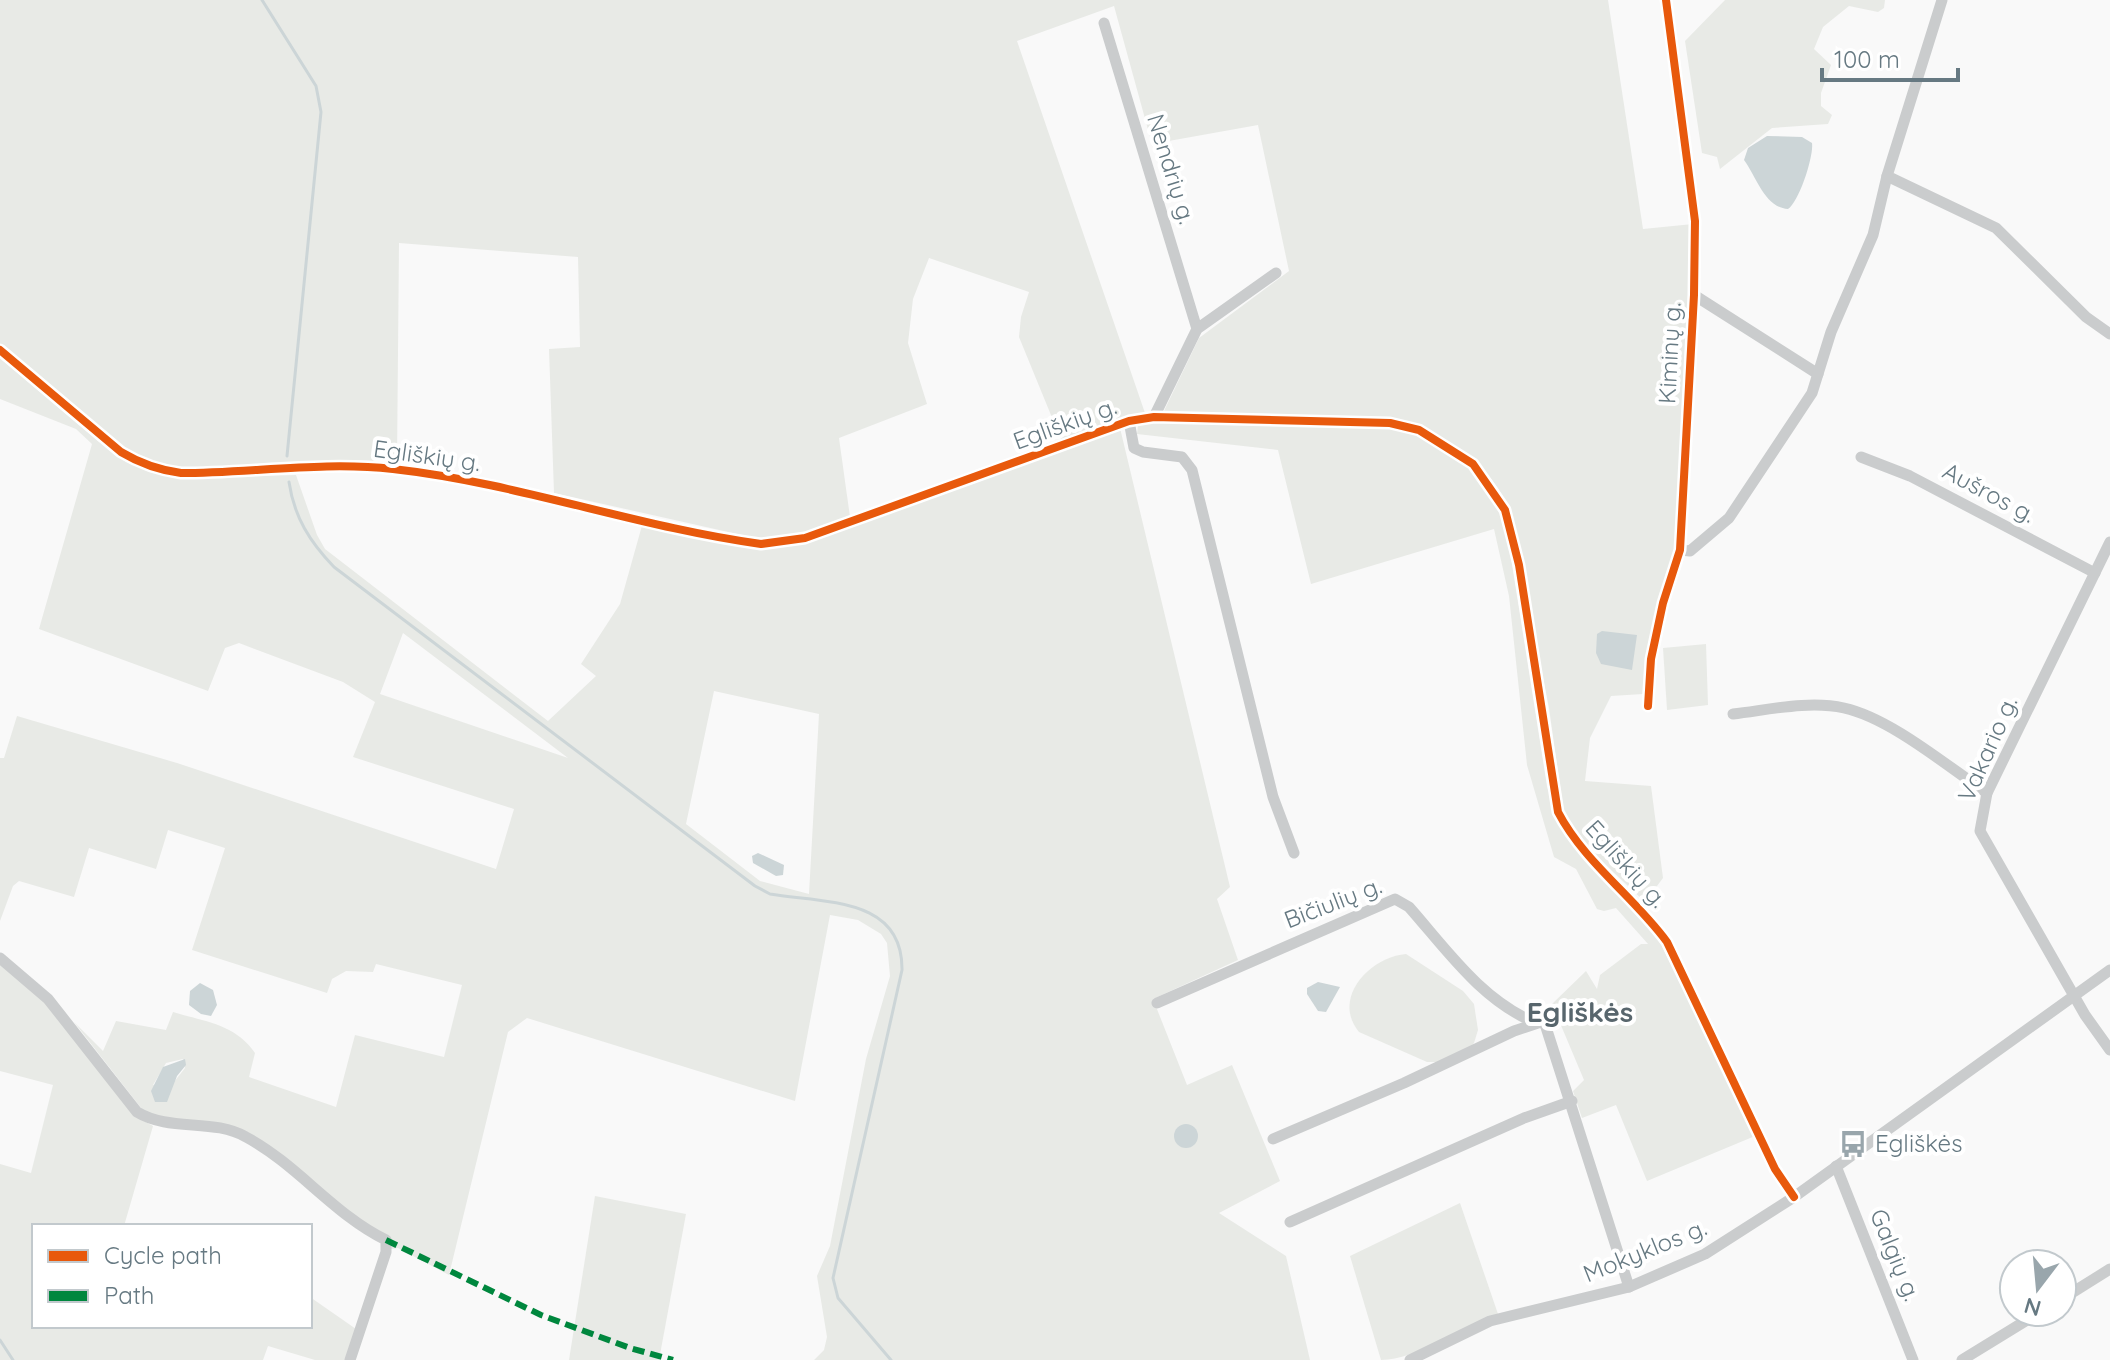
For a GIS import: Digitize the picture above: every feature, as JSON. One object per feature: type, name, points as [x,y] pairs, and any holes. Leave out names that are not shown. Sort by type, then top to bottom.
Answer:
[{"type":"street","name":"Kiminų g.","points":[[1648,706],[1654,645],[1680,550],[1694,295],[1695,221],[1666,0]]},
{"type":"street","points":[[1680,550],[1690,551],[1729,518],[1812,393],[1831,332],[1873,235],[1887,176],[1942,0]]},
{"type":"street","name":"Nendrių g.","points":[[1104,23],[1197,329]]},
{"type":"street","points":[[1887,176],[1996,228],[2086,317],[2110,334]]},
{"type":"street","points":[[1154,417],[1197,329],[1276,273]]},
{"type":"street","points":[[1694,295],[1818,374]]},
{"type":"street","name":"Egliškių g.","points":[[0,350],[121,452],[140,464],[161,470],[195,473],[315,467],[390,468],[464,479],[726,539],[761,544],[805,538],[1129,421],[1154,417],[1390,423],[1435,438],[1473,464],[1505,510],[1519,565],[1558,812],[1574,839],[1646,913],[1667,942],[1775,1169],[1794,1197]]},
{"type":"street","points":[[1129,421],[1134,448],[1182,457],[1192,470],[1273,797],[1294,853]]},
{"type":"street","name":"Aušros g.","points":[[1861,457],[1910,476],[2095,573]]},
{"type":"street","name":"Vakario g.","points":[[2110,542],[1987,793],[1980,818],[1983,841],[2076,993],[2085,1015],[2110,1050]]},
{"type":"street","points":[[1733,714],[1821,706],[1844,708],[1897,733],[1987,793]]},
{"type":"street","name":"Bičiulių g.","points":[[1157,1003],[1395,899],[1409,907],[1485,993],[1510,1012],[1540,1022]]},
{"type":"street","points":[[0,958],[48,999],[137,1112],[157,1122],[222,1129],[246,1137],[286,1164],[356,1226],[386,1240],[386,1252],[350,1360]]},
{"type":"street","name":"Mokyklos g.","points":[[1410,1360],[1490,1321],[1629,1287],[1705,1254],[1794,1197],[2110,970]]},
{"type":"street","points":[[1273,1139],[1540,1022],[1572,1101],[1629,1287]]},
{"type":"street","points":[[1290,1222],[1524,1118],[1572,1101]]},
{"type":"street","name":"Galgių g.","points":[[1836,1166],[1913,1360]]},
{"type":"street","points":[[2078,1289],[2110,1269]]},
{"type":"street","points":[[1962,1360],[2014,1328]]},
{"type":"shaded area","points":[[0,0],[1608,0],[1643,229],[1693,224],[1675,548],[1651,635],[1643,694],[1611,696],[1590,738],[1585,781],[1651,786],[1663,878],[1645,902],[1592,852],[1564,814],[1549,708],[1510,511],[1484,470],[1446,440],[1416,425],[1163,413],[1199,338],[1289,271],[1258,125],[1152,144],[1114,6],[1017,41],[1145,413],[1123,417],[1062,442],[1019,337],[1029,292],[929,258],[913,299],[908,343],[927,404],[839,438],[850,517],[799,535],[764,540],[554,493],[549,349],[580,347],[578,257],[399,243],[397,462],[349,460],[190,469],[149,461],[121,445],[0,344]]},
{"type":"shaded area","points":[[1725,0],[1885,0],[1884,8],[1878,12],[1849,6],[1823,27],[1814,49],[1831,65],[1821,93],[1821,106],[1832,115],[1828,124],[1772,128],[1720,169],[1717,157],[1702,153],[1685,41]]},
{"type":"shaded area","points":[[1767,136],[1802,137],[1812,143],[1805,178],[1797,198],[1788,209],[1767,197],[1744,160],[1748,148]]},
{"type":"shaded area","points":[[0,358],[98,441],[126,462],[150,472],[177,478],[296,475],[325,549],[548,721],[596,676],[581,664],[620,604],[643,522],[761,548],[794,545],[1120,428],[1230,887],[1217,899],[1238,960],[1153,999],[1187,1085],[1232,1065],[1280,1181],[1219,1213],[1286,1256],[1310,1360],[814,1360],[824,1350],[827,1337],[817,1276],[830,1246],[866,1059],[890,976],[887,943],[881,934],[858,920],[830,915],[795,1101],[527,1018],[508,1032],[449,1275],[398,1248],[391,1249],[248,1134],[145,1113],[74,1022],[103,1051],[116,1021],[166,1030],[173,1012],[208,1022],[229,1030],[255,1053],[249,1077],[336,1107],[355,1035],[444,1057],[462,985],[376,964],[373,972],[346,971],[332,979],[327,993],[192,950],[225,848],[168,830],[156,869],[89,848],[74,897],[19,881],[13,886],[0,921],[0,758],[4,758],[17,716],[177,763],[496,869],[514,809],[353,757],[375,702],[343,682],[239,643],[225,648],[208,691],[39,629],[92,444],[76,429],[0,399]],"holes":[[[403,633],[568,758],[380,694]],[[714,691],[819,714],[809,894],[760,881],[686,824]],[[183,1059],[185,1068],[174,1082],[153,1085],[166,1063]]]},
{"type":"shaded area","points":[[1151,422],[1372,425],[1412,432],[1467,466],[1481,479],[1498,503],[1508,539],[1547,786],[1556,816],[1661,944],[1755,1136],[1647,1181],[1616,1105],[1582,1118],[1573,1091],[1584,1080],[1552,1004],[1586,971],[1597,989],[1600,975],[1641,944],[1648,944],[1616,908],[1597,909],[1576,869],[1554,857],[1527,765],[1509,596],[1494,529],[1311,584],[1278,450],[1137,434],[1138,425]]},
{"type":"shaded area","points":[[1602,631],[1637,635],[1632,670],[1601,664],[1596,653],[1597,634]]},
{"type":"shaded area","points":[[1706,644],[1708,705],[1667,710],[1663,648]]},
{"type":"shaded area","points":[[758,853],[784,865],[783,875],[776,876],[753,863],[752,856]]},
{"type":"shaded area","points":[[1406,954],[1463,991],[1474,1004],[1478,1030],[1468,1050],[1442,1062],[1427,1062],[1359,1032],[1349,1006],[1358,981],[1380,963]]},
{"type":"shaded area","points":[[0,964],[42,998],[135,1116],[153,1126],[125,1224],[32,1224],[32,1328],[312,1328],[312,1298],[356,1329],[346,1360],[315,1360],[268,1346],[263,1360],[0,1360],[0,1164],[31,1173],[53,1085],[0,1071]]},
{"type":"shaded area","points":[[1318,982],[1340,987],[1326,1012],[1318,1011],[1307,994],[1307,988]]},
{"type":"shaded area","points":[[200,983],[213,990],[217,1005],[211,1016],[201,1014],[189,1005],[190,991]]},
{"type":"shaded area","points":[[185,1059],[186,1065],[177,1076],[167,1102],[155,1102],[151,1091],[163,1067]]},
{"type":"shaded area","points":[[1186,1124],[1195,1127],[1198,1136],[1195,1145],[1186,1148],[1177,1145],[1174,1136],[1177,1127]]},
{"type":"shaded area","points":[[595,1196],[686,1214],[659,1360],[569,1360]]},
{"type":"shaded area","points":[[1460,1203],[1498,1314],[1424,1349],[1395,1359],[1381,1360],[1350,1256]]},
{"type":"waterway","points":[[262,0],[316,86],[321,112],[287,456]]},
{"type":"waterway","points":[[289,482],[304,528],[334,567],[755,886],[770,894],[857,908],[875,916],[890,929],[899,946],[902,970],[833,1278],[838,1298],[891,1360]]},
{"type":"waterway","points":[[0,1340],[13,1360]]},
{"type":"marked path","points":[[386,1240],[541,1315],[630,1348],[673,1360]]},
{"type":"cycle path","points":[[1648,706],[1651,659],[1663,603],[1680,550],[1694,295],[1695,221],[1666,0]]},
{"type":"cycle path","points":[[0,350],[121,452],[165,470],[181,473],[340,466],[393,469],[486,484],[669,527],[761,544],[805,538],[1129,421],[1154,417],[1390,423],[1419,430],[1473,464],[1505,510],[1519,565],[1558,812],[1581,847],[1667,942],[1775,1169],[1794,1197]]},
{"type":"place","name":"Egliškės","points":[[1853,1144]]},
{"type":"district","name":"Egliškės","points":[[1580,1012]]}]
